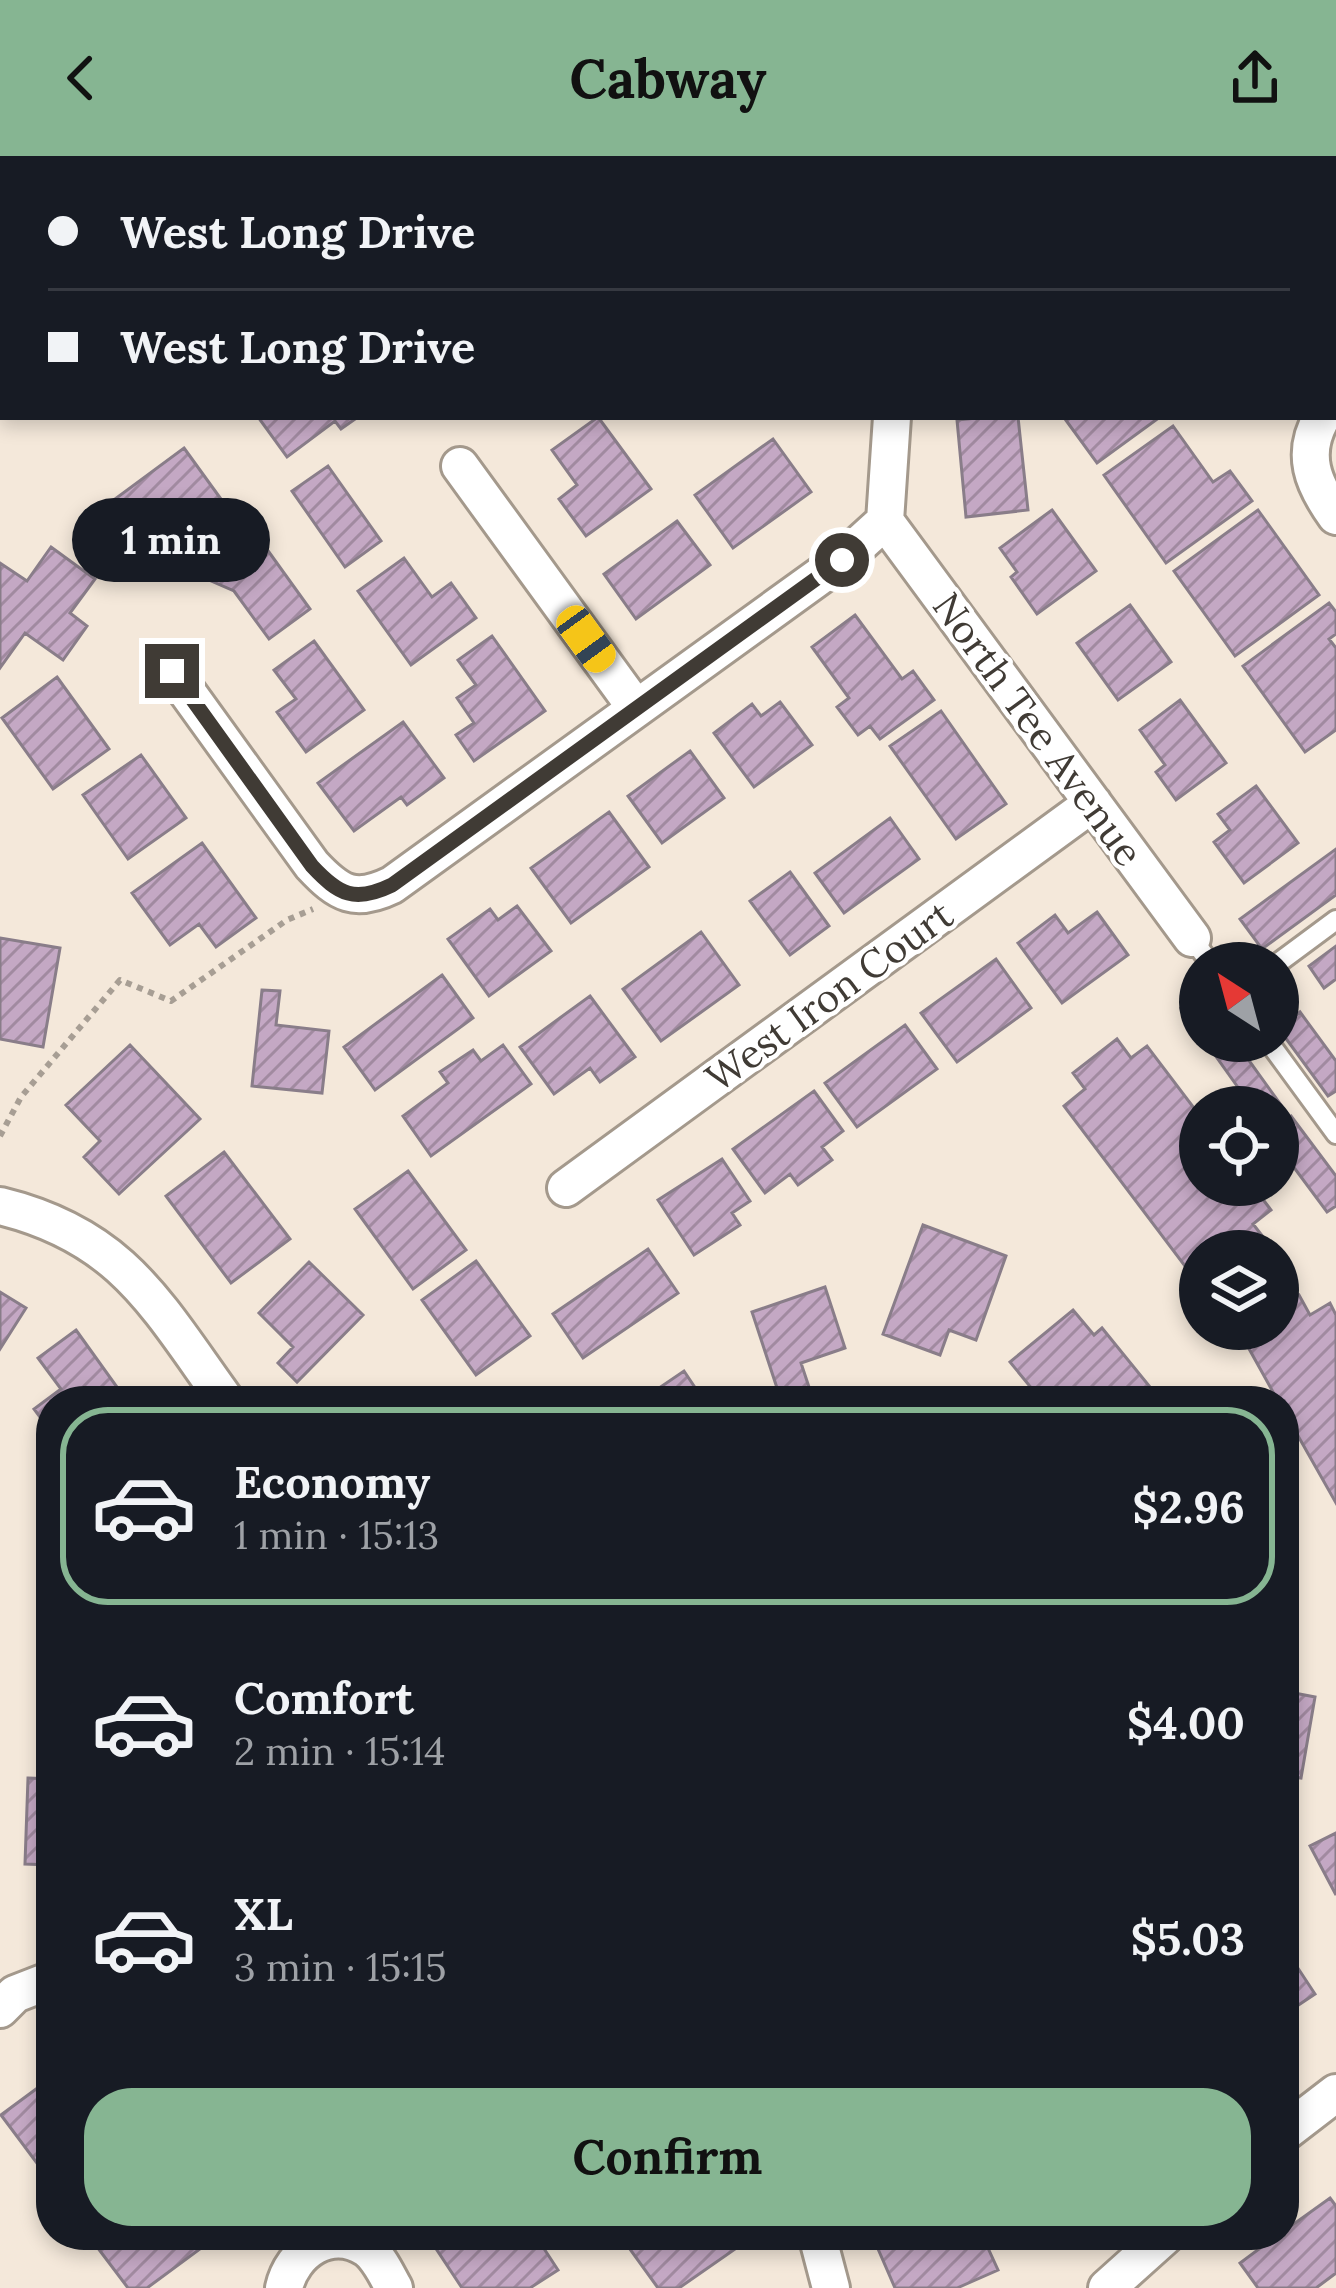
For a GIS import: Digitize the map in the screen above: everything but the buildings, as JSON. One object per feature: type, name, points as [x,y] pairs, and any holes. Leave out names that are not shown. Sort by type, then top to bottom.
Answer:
[{"type":"street","points":[[172,671],[312,866],[330,886],[350,895],[372,895],[842,560],[884,521],[892,420]]},
{"type":"street","points":[[1321,420],[1309,450],[1311,473],[1336,516]]},
{"type":"street","points":[[460,466],[637,708]]},
{"type":"street","name":"North Tee Avenue","points":[[884,521],[1195,942]]},
{"type":"street","name":"West Iron Court","points":[[566,1188],[1093,803]]},
{"type":"street","points":[[0,1206],[69,1230],[109,1255],[138,1281],[215,1386]]},
{"type":"street","points":[[0,2009],[15,1994],[36,1986]]},
{"type":"street","points":[[1299,2121],[1336,2093]]},
{"type":"street","points":[[284,2288],[289,2268],[304,2250]]},
{"type":"street","points":[[368,2250],[394,2288]]},
{"type":"street","points":[[821,2250],[831,2288]]},
{"type":"street","points":[[1107,2288],[1149,2250]]},
{"type":"lane","points":[[1299,947],[1336,920]]},
{"type":"lane","points":[[1283,1062],[1336,1134]]},
{"type":"path","points":[[0,1136],[21,1097],[120,980],[170,1001],[286,920]]},
{"type":"route","points":[[172,671],[312,866],[330,886],[350,895],[372,895],[842,560]]}]
